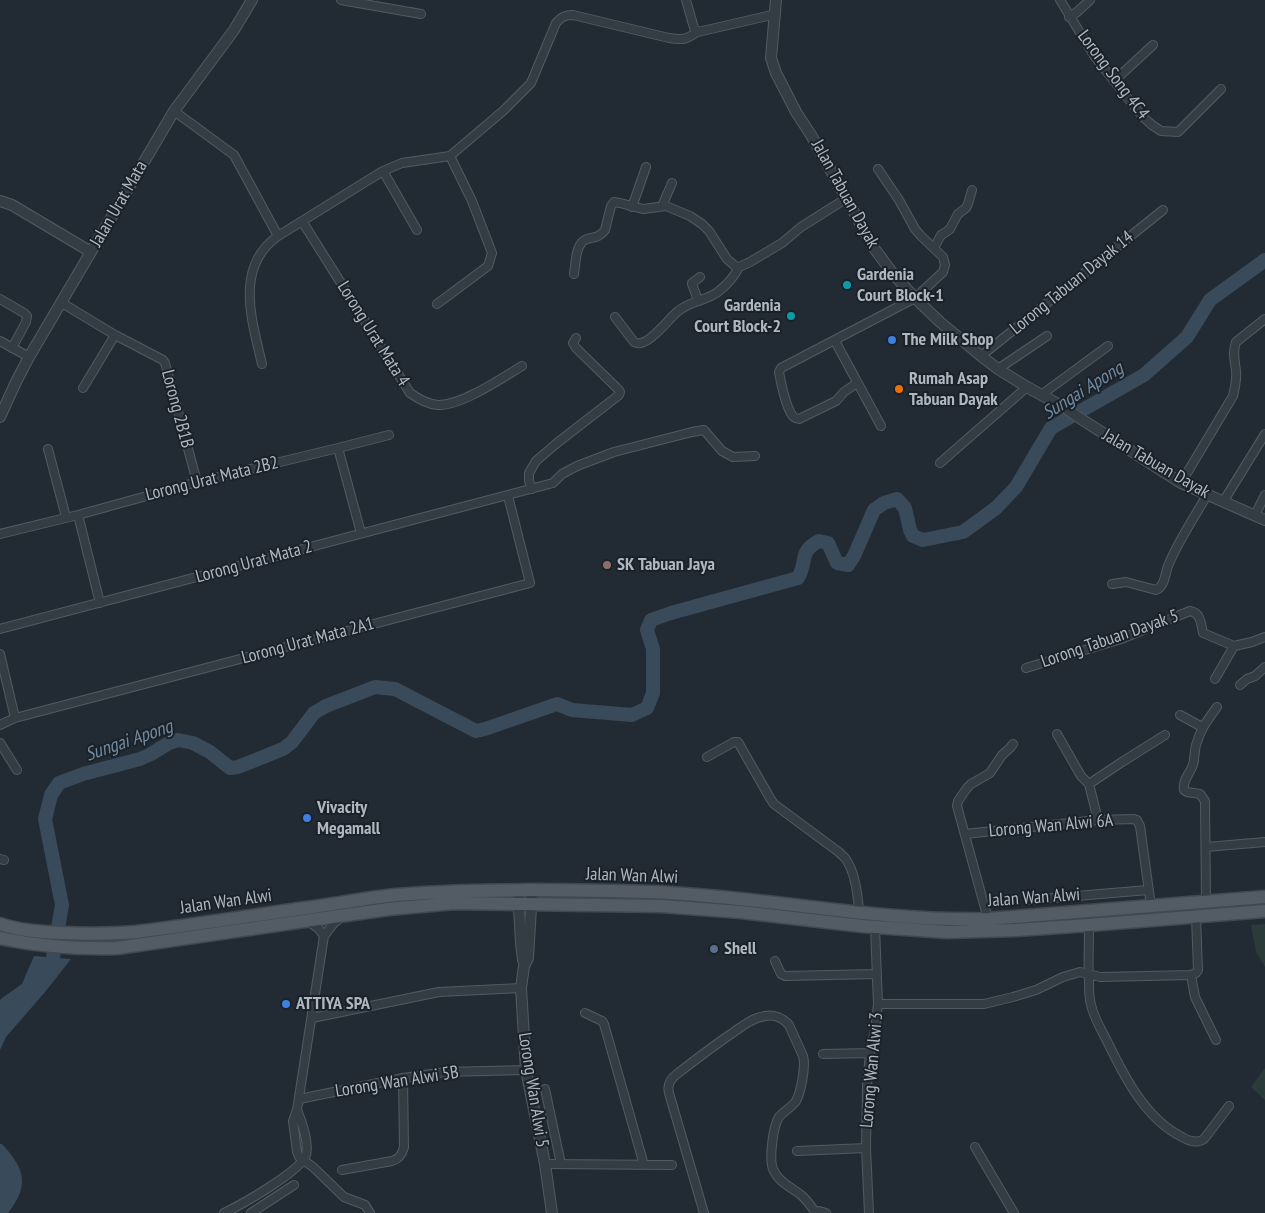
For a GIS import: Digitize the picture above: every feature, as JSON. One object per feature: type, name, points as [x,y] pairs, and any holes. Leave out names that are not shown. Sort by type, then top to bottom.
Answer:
[{"type":"main road","name":"Jalan Wan Alwi","points":[[0,924],[11,928],[40,932],[98,935],[136,932],[394,895],[454,891],[670,894],[956,920],[1265,897]]},
{"type":"main road","name":"Jalan Wan Alwi","points":[[0,938],[31,944],[96,949],[117,948],[389,909],[454,903],[661,906],[741,912],[862,926],[947,932],[1016,930],[1265,911]]},
{"type":"street","name":"Jalan Urat Mata","points":[[0,417],[29,357],[174,111],[234,30],[252,0]]},
{"type":"street","points":[[341,0],[421,14]]},
{"type":"street","points":[[686,0],[696,32]]},
{"type":"street","name":"Jalan Tabuan Dayak","points":[[776,0],[772,58],[776,73],[796,112],[811,135],[874,248],[894,275],[915,298],[940,322],[998,370],[1067,409],[1182,483],[1207,496],[1265,520]]},
{"type":"street","name":"Lorong Song 4C4","points":[[1060,0],[1095,57],[1152,126],[1161,130],[1178,132],[1221,89]]},
{"type":"street","points":[[1069,17],[1090,0]]},
{"type":"street","points":[[262,364],[249,305],[252,276],[258,258],[268,243],[383,171],[402,163],[450,156],[503,111],[531,84],[559,18],[565,15],[573,15],[684,40],[696,32],[776,14]]},
{"type":"street","points":[[1114,81],[1153,45]]},
{"type":"street","points":[[174,111],[234,155],[278,236]]},
{"type":"street","points":[[437,304],[488,266],[492,253],[472,201],[450,156]]},
{"type":"street","points":[[632,207],[646,167]]},
{"type":"street","points":[[856,383],[836,401],[799,419],[792,414],[779,372],[781,368],[915,298],[944,272],[943,257],[914,229],[899,200],[878,169]]},
{"type":"street","points":[[383,171],[417,230]]},
{"type":"street","points":[[662,206],[672,183]]},
{"type":"street","points":[[934,248],[941,235],[950,229],[958,214],[966,208],[972,190]]},
{"type":"street","points":[[615,317],[634,342],[642,343],[660,329],[678,310],[693,302],[717,294],[734,276],[739,267],[782,243],[801,226],[847,198]]},
{"type":"street","points":[[0,201],[12,205],[91,252]]},
{"type":"street","points":[[574,274],[581,242],[600,236],[603,233],[614,202],[642,210],[666,206],[690,216],[709,231],[727,259],[739,267]]},
{"type":"street","name":"Lorong Tabuan Dayak 14","points":[[981,356],[1163,210]]},
{"type":"street","name":"Lorong Urat Mata 4","points":[[302,221],[410,393],[419,399],[429,404],[449,404],[464,399],[522,366]]},
{"type":"street","points":[[698,300],[692,283],[700,277]]},
{"type":"street","points":[[0,299],[27,316],[26,322],[12,348]]},
{"type":"street","name":"Lorong 2B1B","points":[[62,303],[114,336],[160,358],[165,363],[197,482]]},
{"type":"street","points":[[1182,483],[1232,396],[1235,387],[1234,348],[1236,342],[1265,319]]},
{"type":"street","points":[[83,388],[114,336]]},
{"type":"street","points":[[998,370],[1047,336]]},
{"type":"street","points":[[532,489],[529,473],[536,461],[620,395],[619,390],[576,348],[574,343],[576,338]]},
{"type":"street","points":[[0,341],[29,357]]},
{"type":"street","points":[[834,341],[881,426]]},
{"type":"street","points":[[1041,395],[1108,346]]},
{"type":"street","points":[[940,463],[1027,387]]},
{"type":"street","name":"Lorong Urat Mata 2","points":[[0,629],[508,496],[553,483],[562,474],[614,452],[692,432],[704,430],[722,451],[733,457],[755,456]]},
{"type":"street","points":[[1223,502],[1265,434]]},
{"type":"street","name":"Lorong Urat Mata 2B2","points":[[0,534],[78,515],[197,482],[389,435]]},
{"type":"street","points":[[338,448],[361,533]]},
{"type":"street","points":[[48,449],[66,518]]},
{"type":"street","points":[[1255,515],[1265,495]]},
{"type":"street","name":"Lorong Urat Mata 2A1","points":[[0,725],[16,718],[530,583],[508,496]]},
{"type":"street","points":[[1112,584],[1126,582],[1156,590],[1159,589],[1168,566],[1207,496]]},
{"type":"street","points":[[78,515],[100,603]]},
{"type":"street","name":"Lorong Tabuan Dayak 5","points":[[1026,668],[1121,639],[1190,611],[1199,616],[1203,633],[1234,646]]},
{"type":"street","points":[[1214,679],[1234,646],[1265,637]]},
{"type":"street","points":[[0,654],[16,718]]},
{"type":"street","points":[[1240,685],[1265,667]]},
{"type":"street","points":[[1206,902],[1205,801],[1200,794],[1187,792],[1183,787],[1194,763],[1196,744],[1202,727],[1217,708]]},
{"type":"street","points":[[1180,714],[1202,727]]},
{"type":"street","points":[[1057,734],[1081,776],[1090,784],[1098,820]]},
{"type":"street","points":[[1090,784],[1165,735]]},
{"type":"street","points":[[707,757],[734,742],[738,742],[774,804],[845,858],[852,874],[860,912]]},
{"type":"street","points":[[0,743],[17,770]]},
{"type":"street","points":[[988,919],[958,812],[958,801],[971,784],[990,773],[1012,744]]},
{"type":"street","name":"Lorong Wan Alwi 6A","points":[[965,834],[1098,820],[1137,820],[1140,826],[1148,890]]},
{"type":"street","points":[[1206,847],[1265,842]]},
{"type":"street","points":[[1029,900],[1148,890],[1151,906]]},
{"type":"street","name":"Lorong Wan Alwi 5","points":[[518,891],[524,905],[522,958],[524,966],[521,988],[526,1070],[545,1164],[552,1213]]},
{"type":"street","name":"Lorong Wan Alwi 5","points":[[524,905],[532,891]]},
{"type":"street","points":[[346,915],[334,923],[324,936],[299,1099],[293,1120],[297,1152],[300,1157],[344,1196],[365,1205],[370,1213]]},
{"type":"street","points":[[878,1004],[984,1004],[1036,990],[1063,977],[1080,972],[1100,977],[1191,975],[1198,970],[1196,917]]},
{"type":"street","points":[[306,921],[318,928],[324,936]]},
{"type":"street","points":[[1089,925],[1091,1005],[1123,1073],[1145,1106],[1163,1125],[1179,1135],[1196,1142],[1204,1139],[1229,1106]]},
{"type":"street","name":"Lorong Wan Alwi 3","points":[[869,1213],[866,1148],[867,1086],[878,1004],[875,926]]},
{"type":"street","points":[[775,961],[781,974],[791,977],[876,974]]},
{"type":"street","points":[[1191,975],[1194,997],[1216,1040]]},
{"type":"street","points":[[312,1018],[439,992],[521,988]]},
{"type":"street","points":[[585,1013],[602,1021],[604,1024],[644,1165]]},
{"type":"street","points":[[704,1213],[668,1090],[669,1083],[674,1076],[749,1021],[764,1016],[782,1019],[789,1025],[804,1056],[804,1067],[798,1095],[795,1102],[779,1118],[776,1127],[771,1154],[772,1168],[780,1180],[802,1196],[816,1213],[823,1211],[826,1213]]},
{"type":"street","points":[[824,1054],[870,1053]]},
{"type":"street","name":"Lorong Wan Alwi 5B","points":[[299,1099],[402,1078],[446,1072],[526,1070]]},
{"type":"street","points":[[342,1170],[392,1161],[398,1159],[403,1153],[402,1078]]},
{"type":"street","points":[[546,1089],[561,1164]]},
{"type":"street","points":[[975,1147],[1014,1213]]},
{"type":"street","points":[[797,1151],[866,1148]]},
{"type":"street","points":[[224,1213],[236,1208],[268,1188],[304,1161]]},
{"type":"street","points":[[545,1164],[672,1165]]},
{"type":"street","points":[[251,1213],[294,1186]]},
{"type":"shaded area","points":[[1265,924],[1265,967],[1256,952],[1251,925]]},
{"type":"shaded area","points":[[1265,1068],[1265,1100],[1251,1087]]},
{"type":"water","points":[[34,956],[71,959],[6,1037],[0,1050],[0,1000],[22,984]]},
{"type":"water","points":[[0,1144],[16,1161],[22,1177],[20,1194],[8,1213],[0,1213]]},
{"type":"waterway","name":"Sungai Apong","points":[[47,973],[51,969],[62,905],[45,819],[51,795],[59,783],[83,774],[140,759],[178,740],[193,743],[210,752],[230,768],[238,767],[283,749],[292,742],[314,713],[326,706],[375,687],[395,689],[476,731],[557,704],[572,710],[632,715],[647,708],[653,693],[653,649],[647,630],[651,620],[798,578],[808,549],[819,541],[828,543],[837,563],[848,565],[854,556],[874,510],[884,503],[897,499],[905,508],[913,536],[923,540],[963,532],[996,508],[1016,487],[1051,428],[1144,375],[1187,337],[1210,300],[1265,260]]},
{"type":"place","name":"Gardenia Court Block-1","points":[[847,285]]},
{"type":"place","name":"Gardenia Court Block-2","points":[[791,316]]},
{"type":"place","name":"The Milk Shop","points":[[892,340]]},
{"type":"place","name":"Rumah Asap Tabuan Dayak","points":[[899,389]]},
{"type":"place","name":"SK Tabuan Jaya","points":[[607,565]]},
{"type":"place","name":"Vivacity Megamall","points":[[307,818]]},
{"type":"place","name":"Shell","points":[[714,949]]},
{"type":"place","name":"ATTIYA SPA","points":[[286,1004]]}]
